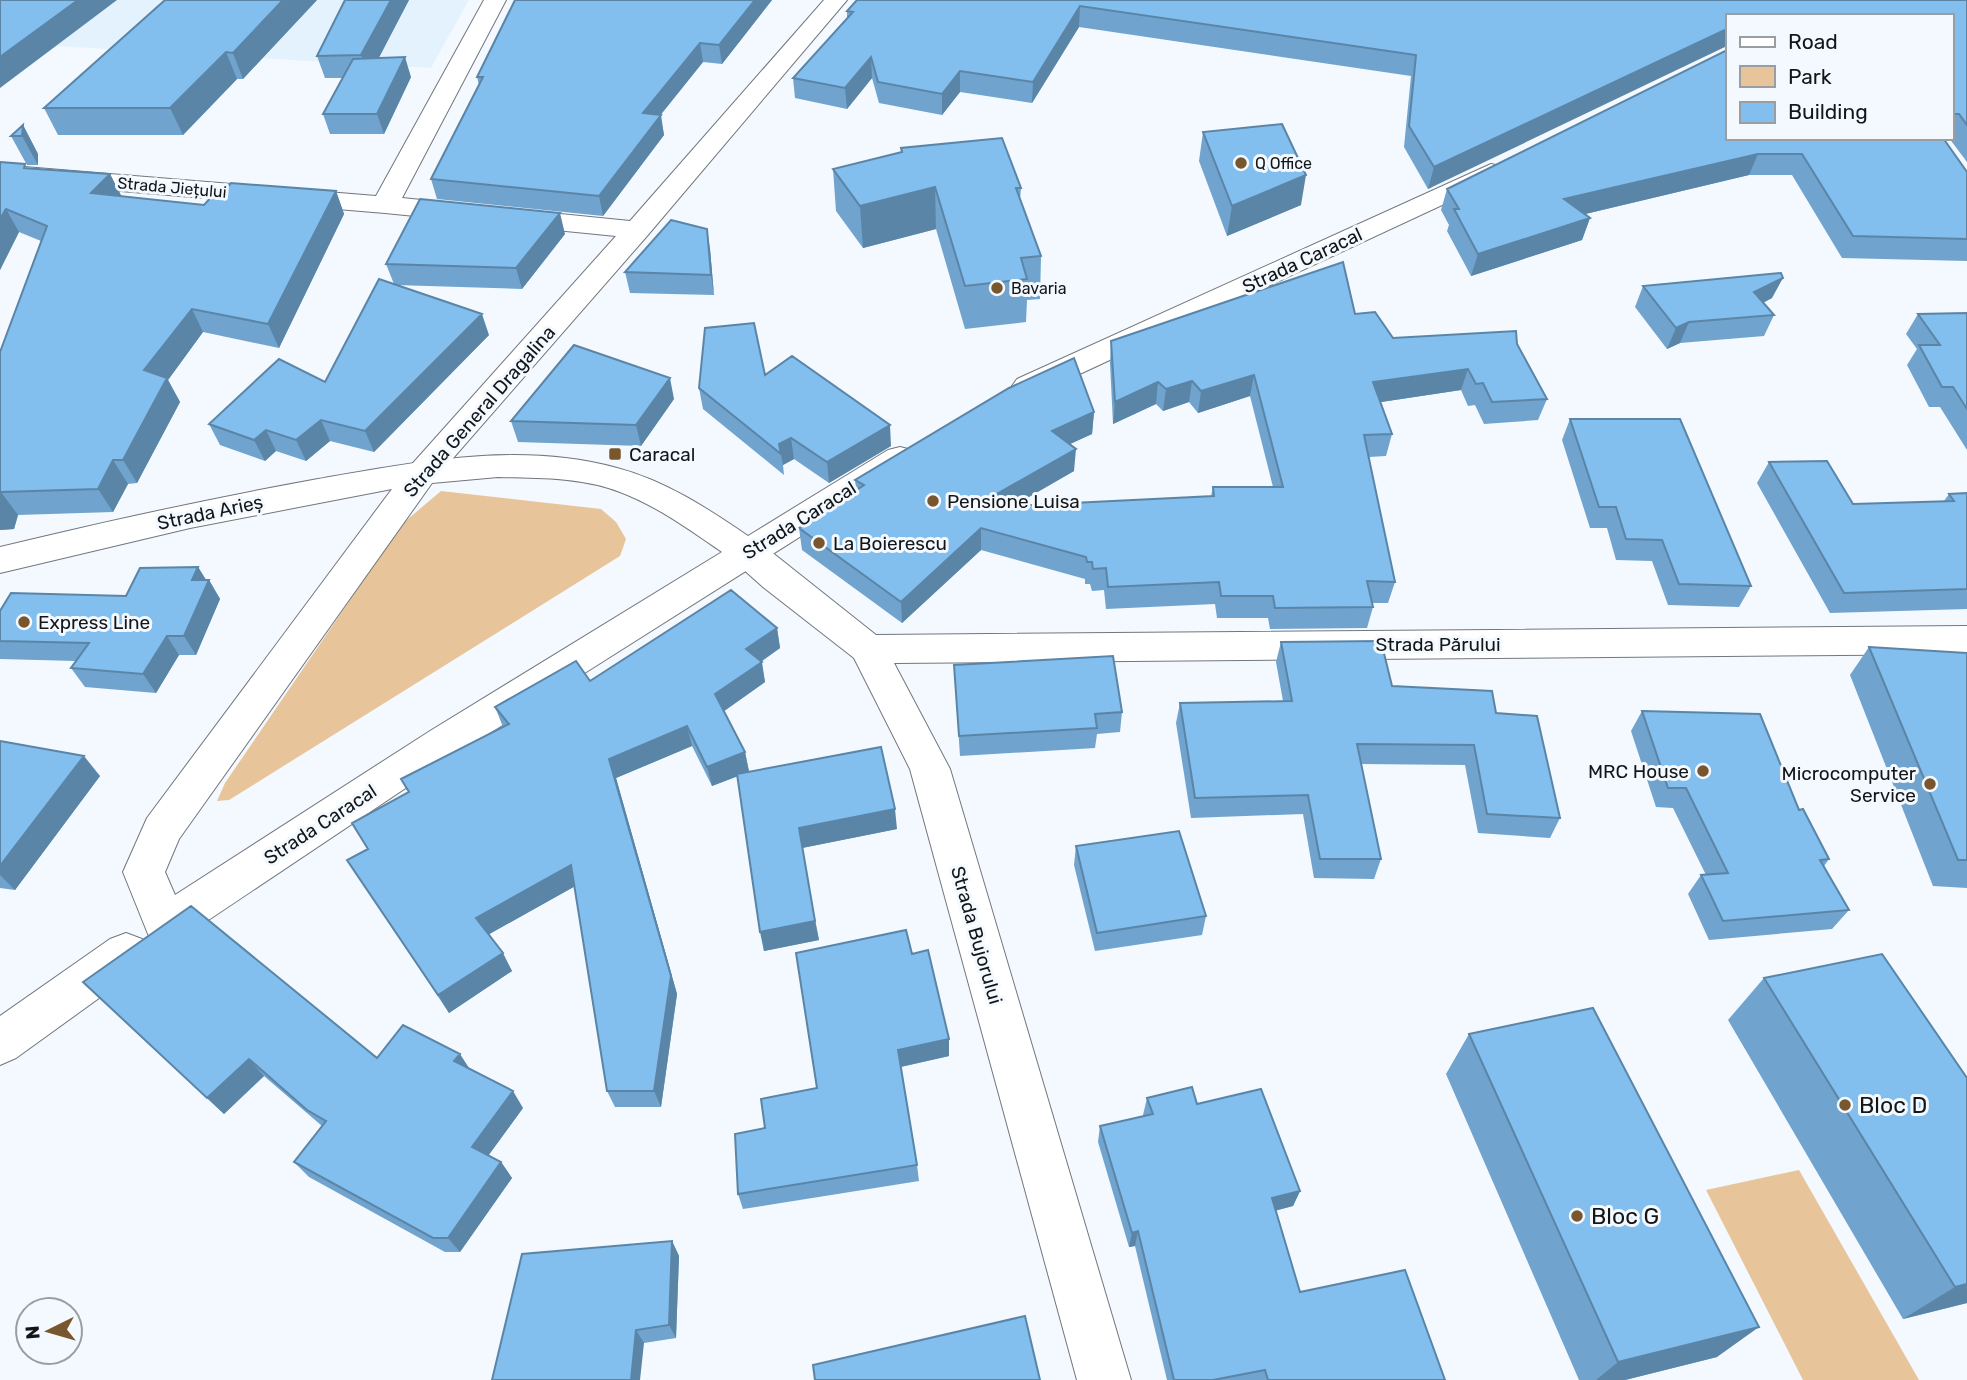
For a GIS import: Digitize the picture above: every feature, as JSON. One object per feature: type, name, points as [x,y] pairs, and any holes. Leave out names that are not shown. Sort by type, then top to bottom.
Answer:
[{"type":"street","points":[[385,205],[495,0]]},
{"type":"street","name":"Strada General Dragalina","points":[[164,925],[145,872],[162,830],[422,472],[836,0]]},
{"type":"street","name":"Strada Caracal","points":[[1009,394],[1514,161]]},
{"type":"street","name":"Strada Jiețului","points":[[0,173],[385,205],[637,230]]},
{"type":"street","name":"Strada Caracal","points":[[0,1043],[164,925],[444,742],[925,443]]},
{"type":"street","name":"Strada Arieș","points":[[0,560],[222,509],[422,472],[505,466],[560,468],[615,478],[665,498],[747,552]]},
{"type":"street","name":"Strada Bujorului","points":[[747,552],[776,578],[868,649],[930,769],[1104,1380]]},
{"type":"street","name":"Strada Părului","points":[[868,649],[1967,640]]},
{"type":"shaded area","points":[[15,0],[469,0],[431,68],[55,46]]},
{"type":"green space","points":[[441,491],[601,509],[616,522],[626,539],[620,556],[229,800],[217,801],[225,783],[402,524]]},
{"type":"green space","points":[[1799,1170],[1919,1380],[1803,1380],[1706,1190]]},
{"type":"building","points":[[0,0],[78,0],[0,57]]},
{"type":"building","points":[[165,0],[283,0],[233,53],[226,52],[170,108],[44,108]]},
{"type":"building","points":[[345,0],[391,0],[361,55],[317,56]]},
{"type":"building","points":[[515,0],[755,0],[719,45],[700,43],[643,113],[661,115],[599,196],[431,179],[483,77],[477,77]]},
{"type":"building","points":[[857,0],[1967,0],[1967,125],[1959,114],[1953,114],[1953,14],[1726,14],[1726,29],[1434,167],[1409,126],[1416,55],[1080,6],[1033,82],[960,71],[942,94],[878,82],[871,57],[845,88],[793,78],[853,12],[847,11]]},
{"type":"building","points":[[1726,50],[1726,140],[1944,140],[1967,172],[1967,239],[1853,236],[1802,154],[1758,154],[1564,199],[1590,218],[1478,254],[1454,209],[1459,209],[1447,189]]},
{"type":"building","points":[[405,57],[377,114],[323,114],[353,59]]},
{"type":"building","points":[[1282,124],[1306,175],[1232,206],[1203,132]]},
{"type":"building","points":[[23,125],[22,136],[11,136]]},
{"type":"building","points":[[1002,138],[1021,188],[1016,188],[1041,256],[1021,258],[1027,279],[965,286],[935,187],[860,206],[833,169],[902,152],[901,148]]},
{"type":"building","points":[[0,162],[25,164],[24,168],[110,174],[91,193],[204,205],[214,194],[221,194],[231,183],[336,191],[268,324],[192,309],[144,370],[167,378],[123,460],[113,460],[98,489],[1,492],[0,495],[0,352],[47,226],[6,209],[0,219]]},
{"type":"building","points":[[420,199],[560,213],[516,268],[386,264]]},
{"type":"building","points":[[671,220],[707,229],[711,275],[625,272]]},
{"type":"building","points":[[1343,262],[1355,314],[1375,312],[1393,338],[1516,331],[1517,344],[1547,399],[1492,402],[1483,383],[1476,384],[1468,369],[1373,382],[1392,434],[1364,435],[1395,582],[1367,581],[1373,607],[1275,608],[1273,596],[1221,596],[1219,582],[1108,587],[1106,568],[1093,569],[1092,562],[1087,562],[1086,557],[981,528],[901,602],[799,528],[864,485],[855,480],[1009,388],[1074,358],[1094,412],[1052,431],[1076,449],[972,508],[1214,496],[1213,487],[1283,487],[1254,375],[1201,391],[1192,381],[1166,389],[1158,382],[1115,402],[1111,341]]},
{"type":"building","points":[[1781,273],[1783,278],[1754,292],[1774,315],[1689,322],[1676,328],[1643,286]]},
{"type":"building","points":[[379,279],[482,314],[365,431],[321,420],[296,440],[266,430],[254,440],[209,424],[279,359],[325,382]]},
{"type":"building","points":[[1967,313],[1967,409],[1953,387],[1942,387],[1919,345],[1940,345],[1918,314]]},
{"type":"building","points":[[754,323],[765,375],[792,356],[890,425],[827,462],[791,438],[779,444],[781,454],[699,388],[705,328]]},
{"type":"building","points":[[574,345],[670,378],[636,425],[511,421]]},
{"type":"building","points":[[1570,419],[1680,419],[1751,586],[1679,584],[1662,540],[1626,539],[1616,507],[1599,507]]},
{"type":"building","points":[[1827,461],[1853,504],[1954,501],[1949,494],[1967,493],[1967,589],[1844,593],[1769,462]]},
{"type":"building","points":[[198,567],[192,580],[209,580],[184,636],[167,636],[143,674],[71,668],[89,643],[0,641],[0,611],[11,593],[126,596],[140,568]]},
{"type":"building","points":[[731,590],[777,628],[746,649],[762,662],[715,694],[745,752],[707,767],[687,726],[609,759],[671,976],[654,1091],[607,1091],[571,865],[476,918],[503,953],[438,995],[347,860],[368,849],[352,823],[409,792],[401,779],[509,724],[495,707],[576,661],[590,681]]},
{"type":"building","points":[[1381,641],[1392,686],[1492,691],[1496,713],[1537,716],[1560,818],[1487,814],[1474,745],[1357,744],[1381,859],[1320,859],[1308,795],[1195,798],[1180,703],[1292,701],[1281,642]]},
{"type":"building","points":[[1869,647],[1967,653],[1967,860],[1958,860]]},
{"type":"building","points":[[1113,656],[1122,712],[1095,714],[1097,728],[959,736],[954,665]]},
{"type":"building","points":[[1642,711],[1760,714],[1799,810],[1803,809],[1829,859],[1820,860],[1849,910],[1723,921],[1701,875],[1728,873],[1686,788],[1668,788]]},
{"type":"building","points":[[0,741],[84,756],[0,866]]},
{"type":"building","points":[[881,747],[895,809],[799,828],[815,921],[760,932],[737,774]]},
{"type":"building","points":[[1179,831],[1206,916],[1097,933],[1076,846]]},
{"type":"building","points":[[191,906],[377,1058],[403,1025],[460,1054],[454,1061],[513,1091],[472,1147],[501,1162],[448,1238],[433,1238],[294,1162],[326,1121],[307,1110],[249,1059],[207,1098],[83,982]]},
{"type":"building","points":[[906,930],[912,954],[928,950],[949,1039],[898,1050],[917,1165],[738,1194],[735,1134],[765,1128],[761,1099],[817,1088],[796,953]]},
{"type":"building","points":[[1882,954],[1967,1078],[1967,1284],[1955,1287],[1764,978]]},
{"type":"building","points":[[1593,1008],[1759,1327],[1618,1362],[1469,1034]]},
{"type":"building","points":[[1192,1087],[1197,1104],[1261,1089],[1300,1191],[1272,1198],[1300,1292],[1405,1270],[1445,1380],[1268,1380],[1265,1370],[1213,1380],[1174,1380],[1138,1231],[1132,1233],[1100,1126],[1153,1114],[1147,1098]]},
{"type":"building","points":[[672,1241],[669,1325],[636,1330],[631,1380],[492,1380],[522,1254]]},
{"type":"building","points":[[1025,1316],[1040,1380],[815,1380],[813,1365]]},
{"type":"place","name":"Q Office","points":[[1241,163]]},
{"type":"place","name":"Bavaria","points":[[997,288]]},
{"type":"place","name":"Caracal","points":[[615,454]]},
{"type":"place","name":"Pensione Luisa","points":[[933,501]]},
{"type":"place","name":"La Boierescu","points":[[819,543]]},
{"type":"place","name":"Express Line","points":[[24,622]]},
{"type":"place","name":"MRC House","points":[[1703,771]]},
{"type":"place","name":"Microcomputer Service","points":[[1930,784]]},
{"type":"place","name":"Bloc D","points":[[1845,1105]]},
{"type":"place","name":"Bloc G","points":[[1577,1216]]}]
